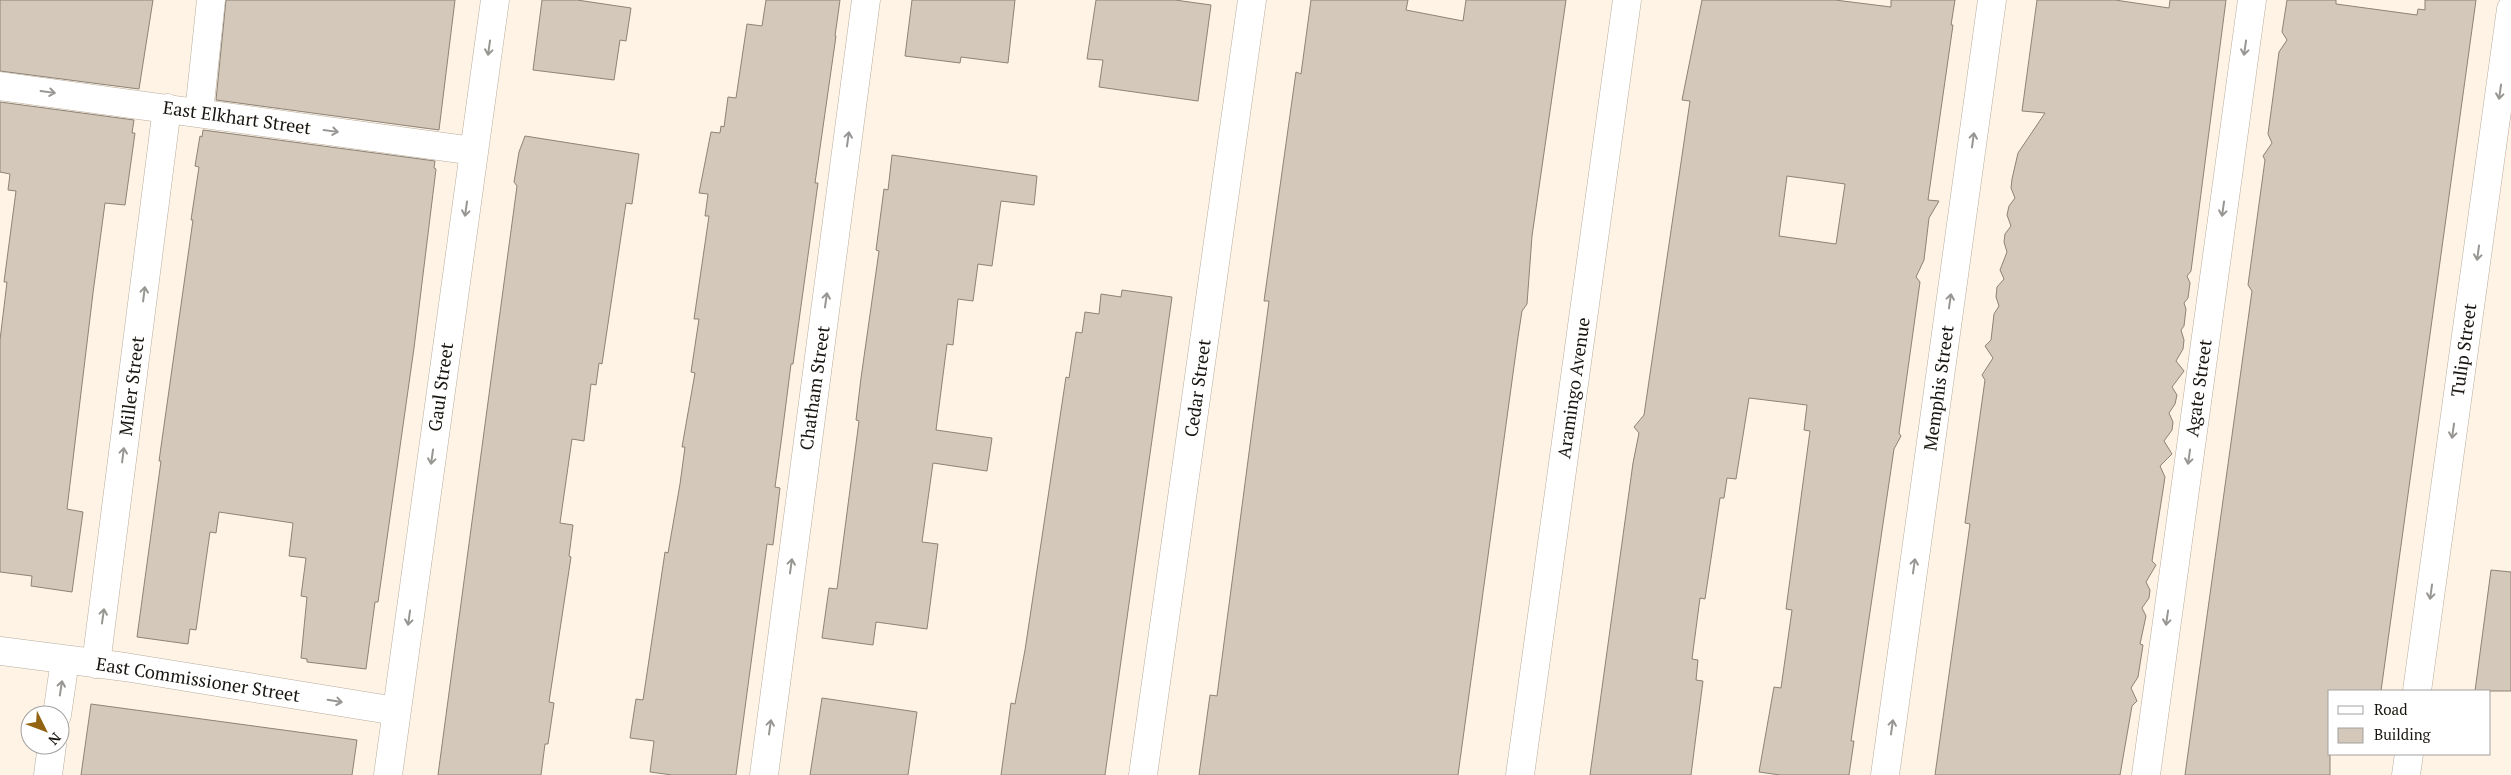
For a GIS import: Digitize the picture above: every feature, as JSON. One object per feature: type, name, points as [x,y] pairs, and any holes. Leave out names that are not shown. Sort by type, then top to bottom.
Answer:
[{"type":"street","points":[[199,113],[211,0]]},
{"type":"street","name":"Gaul Street","points":[[388,775],[495,0]]},
{"type":"street","name":"Chatham Street","points":[[764,775],[866,0]]},
{"type":"street","name":"Cedar Street","points":[[1143,775],[1252,0]]},
{"type":"street","name":"Aramingo Avenue","points":[[1520,775],[1627,0]]},
{"type":"street","name":"Memphis Street","points":[[1885,775],[1992,0]]},
{"type":"street","name":"Agate Street","points":[[2146,775],[2252,0]]},
{"type":"street","name":"Tulip Street","points":[[2417,690],[2511,9]]},
{"type":"street","name":"East Elkhart Street","points":[[0,86],[474,151]]},
{"type":"street","name":"Miller Street","points":[[96,664],[167,108]]},
{"type":"street","name":"East Commissioner Street","points":[[0,651],[125,667],[396,711]]},
{"type":"street","points":[[59,705],[66,660]]},
{"type":"street","points":[[48,775],[51,755]]},
{"type":"street","points":[[2406,775],[2409,755]]},
{"type":"building","points":[[0,0],[153,0],[139,89],[0,71]]},
{"type":"building","points":[[226,0],[455,0],[439,130],[216,100]]},
{"type":"building","points":[[542,0],[577,0],[631,8],[626,41],[620,40],[614,80],[533,70]]},
{"type":"building","points":[[766,0],[840,0],[815,183],[818,183],[775,487],[780,488],[773,545],[767,544],[736,775],[672,775],[650,772],[654,741],[630,738],[636,699],[643,700],[665,552],[668,553],[680,484],[685,447],[682,447],[695,373],[691,372],[699,319],[694,319],[709,216],[705,216],[708,194],[699,193],[711,132],[720,133],[721,126],[724,127],[728,97],[736,98],[747,24],[762,26]]},
{"type":"building","points":[[912,0],[1015,0],[1008,63],[961,57],[960,63],[905,56]]},
{"type":"building","points":[[1096,0],[1175,0],[1211,5],[1198,101],[1099,87],[1103,60],[1087,59]]},
{"type":"building","points":[[1311,0],[1408,0],[1406,10],[1463,21],[1466,0],[1566,0],[1532,236],[1527,304],[1522,311],[1518,337],[1458,775],[1199,775],[1210,695],[1217,696],[1269,301],[1264,301],[1296,72],[1301,74]]},
{"type":"building","points":[[1702,0],[1835,0],[1891,7],[1891,0],[1955,0],[1928,200],[1939,201],[1929,218],[1924,260],[1916,277],[1920,282],[1899,433],[1901,436],[1894,449],[1851,741],[1854,741],[1849,775],[1780,775],[1759,772],[1774,687],[1781,688],[1792,610],[1786,609],[1810,431],[1804,430],[1807,405],[1749,398],[1736,479],[1727,478],[1724,498],[1720,498],[1705,599],[1700,598],[1692,659],[1698,660],[1696,680],[1703,681],[1691,775],[1590,775],[1633,463],[1639,433],[1634,427],[1644,415],[1690,101],[1682,100]],"holes":[[[1787,176],[1845,184],[1836,244],[1779,236]]]},
{"type":"building","points":[[2037,0],[2115,0],[2169,8],[2170,0],[2226,0],[2191,271],[2187,276],[2190,283],[2188,298],[2184,303],[2186,309],[2184,326],[2181,330],[2184,340],[2183,349],[2176,361],[2184,371],[2172,387],[2177,395],[2175,404],[2169,413],[2173,422],[2172,430],[2164,441],[2172,454],[2160,466],[2165,477],[2152,561],[2156,565],[2146,582],[2150,590],[2149,598],[2142,608],[2146,616],[2140,644],[2143,645],[2138,677],[2131,688],[2137,701],[2132,706],[2120,775],[1935,775],[1970,524],[1965,523],[1985,380],[1982,375],[1993,358],[1985,346],[1991,340],[1994,314],[1999,306],[1996,297],[1997,287],[2004,279],[2000,270],[2007,252],[2004,242],[2005,234],[2011,226],[2007,215],[2009,206],[2015,198],[2011,188],[2012,179],[2018,153],[2045,113],[2022,111]]},
{"type":"building","points":[[2287,0],[2336,0],[2336,4],[2417,15],[2418,9],[2425,10],[2425,0],[2476,0],[2381,690],[2328,690],[2328,755],[2330,755],[2330,775],[2185,775],[2252,291],[2248,285],[2265,160],[2263,156],[2272,143],[2268,134],[2279,52],[2287,40],[2282,32]]},
{"type":"building","points":[[0,102],[134,120],[132,133],[135,133],[125,205],[105,203],[93,293],[67,509],[83,512],[72,592],[31,586],[32,576],[0,572],[0,340],[7,282],[4,282],[16,191],[8,190],[10,174],[0,172]]},
{"type":"building","points":[[203,130],[435,161],[434,168],[436,169],[414,348],[378,602],[375,602],[366,669],[307,662],[307,659],[301,658],[307,597],[301,596],[306,558],[289,556],[293,523],[219,512],[216,533],[210,532],[196,630],[190,629],[188,644],[137,637],[161,461],[159,461],[193,220],[191,220],[199,167],[195,166],[200,136],[202,137]]},
{"type":"building","points":[[525,136],[639,154],[632,204],[626,203],[602,364],[599,363],[596,385],[591,384],[584,441],[572,439],[560,523],[573,525],[569,556],[571,557],[549,702],[554,703],[548,744],[545,744],[541,775],[438,775],[517,186],[514,182],[519,152]]},
{"type":"building","points":[[892,155],[1037,176],[1034,205],[1001,201],[992,266],[978,264],[973,301],[958,299],[953,345],[947,344],[936,430],[992,438],[987,471],[933,463],[922,542],[938,544],[927,629],[876,622],[873,645],[822,638],[829,588],[837,589],[859,421],[856,420],[861,378],[879,251],[876,250],[884,189],[888,190]]},
{"type":"building","points":[[1122,290],[1172,297],[1105,775],[1001,775],[1011,703],[1015,704],[1025,650],[1066,377],[1069,378],[1076,332],[1082,333],[1085,312],[1099,314],[1101,294],[1121,297]]},
{"type":"building","points":[[2491,570],[2511,572],[2511,691],[2475,690]]},
{"type":"building","points":[[822,698],[917,712],[908,775],[810,775]]},
{"type":"building","points":[[91,704],[357,740],[352,775],[81,775]]}]
